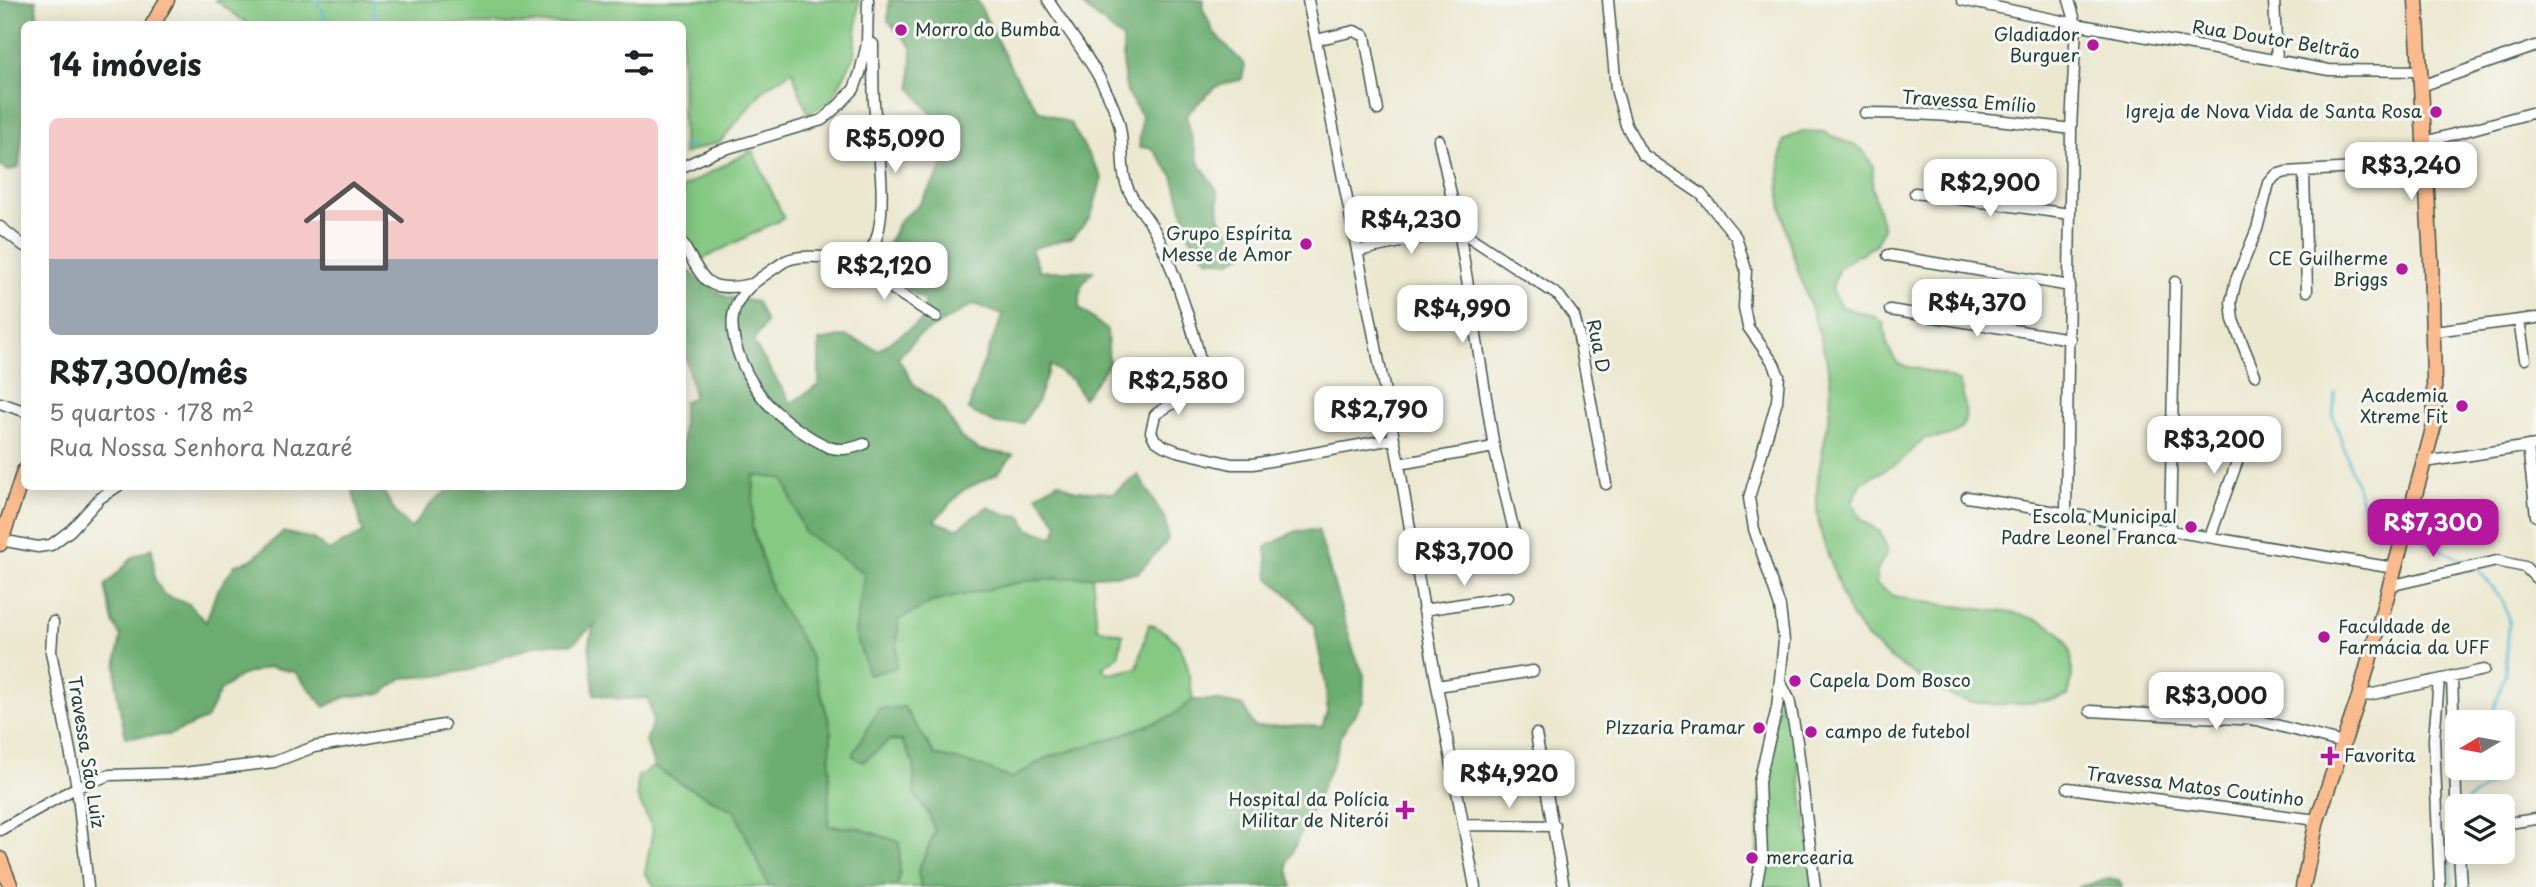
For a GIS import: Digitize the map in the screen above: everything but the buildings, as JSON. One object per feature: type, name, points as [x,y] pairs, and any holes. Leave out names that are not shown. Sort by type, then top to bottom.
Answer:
[{"type":"main road","points":[[155,21],[167,0]]},
{"type":"main road","points":[[2304,887],[2317,820],[2359,697],[2435,422],[2434,331],[2416,0]]},
{"type":"main road","points":[[1,542],[21,480]]},
{"type":"main road","points":[[0,859],[11,887]]},
{"type":"street","points":[[686,165],[715,152],[822,120],[840,104],[853,89],[867,44],[868,0]]},
{"type":"street","points":[[1048,0],[1086,54],[1116,115],[1129,191],[1157,234],[1168,259],[1201,360],[1201,382],[1196,389],[1155,415],[1151,432],[1155,440],[1177,451],[1241,465],[1393,439]]},
{"type":"street","points":[[1308,0],[1399,464],[1423,610],[1475,887]]},
{"type":"street","points":[[1608,0],[1616,89],[1626,125],[1643,154],[1701,194],[1736,237],[1746,270],[1744,307],[1748,327],[1774,364],[1779,376],[1777,401],[1749,498],[1752,520],[1782,618],[1784,641],[1782,685],[1759,782],[1762,855],[1756,887]]},
{"type":"street","name":"Rua Doutor Beltrão","points":[[1962,0],[2277,61],[2347,72],[2420,78],[2536,46]]},
{"type":"street","points":[[2066,515],[2071,128],[2076,24],[2068,0]]},
{"type":"street","points":[[2274,0],[2277,61]]},
{"type":"street","points":[[1316,40],[1354,31],[1365,36],[1378,110]]},
{"type":"street","points":[[864,444],[851,449],[828,447],[781,417],[768,405],[757,388],[732,333],[731,321],[736,306],[752,284],[794,256],[812,254],[830,258],[860,255],[870,250],[874,242],[881,196],[873,44],[867,44]]},
{"type":"street","name":"Travessa Emílio","points":[[1865,113],[1970,116],[2071,128]]},
{"type":"street","points":[[2425,142],[2531,113],[2536,114]]},
{"type":"street","points":[[1439,140],[1460,230],[1494,447],[1517,544]]},
{"type":"street","points":[[2255,375],[2233,320],[2232,294],[2256,229],[2269,183],[2276,175],[2286,172],[2426,164]]},
{"type":"street","points":[[2304,171],[2307,291]]},
{"type":"street","points":[[1915,193],[2070,214]]},
{"type":"street","points":[[0,227],[21,244]]},
{"type":"street","points":[[1357,251],[1460,230]]},
{"type":"street","name":"Rua D","points":[[1460,230],[1567,304],[1578,332],[1606,484]]},
{"type":"street","points":[[686,250],[699,271],[715,286],[727,289],[752,284]]},
{"type":"street","points":[[860,255],[888,286],[936,317]]},
{"type":"street","points":[[1888,255],[2070,286]]},
{"type":"street","points":[[2169,530],[2175,282]]},
{"type":"street","points":[[1890,310],[2070,339]]},
{"type":"street","points":[[2434,331],[2536,318]]},
{"type":"street","points":[[2519,320],[2525,359]]},
{"type":"street","points":[[0,402],[21,410]]},
{"type":"street","points":[[2210,537],[2250,426]]},
{"type":"street","points":[[2425,462],[2532,446],[2536,516]]},
{"type":"street","points":[[1399,464],[1494,447]]},
{"type":"street","points":[[1,542],[38,547],[51,545],[71,530],[100,498],[112,490]]},
{"type":"street","points":[[1967,497],[2394,568]]},
{"type":"street","points":[[2389,586],[2497,561],[2523,566],[2536,578]]},
{"type":"street","points":[[1423,610],[1508,597]]},
{"type":"street","name":"Travessa São Luiz","points":[[53,622],[51,652],[77,787],[88,887]]},
{"type":"street","points":[[2359,697],[2484,670]]},
{"type":"street","points":[[1437,686],[1533,671]]},
{"type":"street","points":[[2452,676],[2456,794]]},
{"type":"street","points":[[2439,680],[2434,739],[2440,887]]},
{"type":"street","points":[[1782,685],[1789,699],[1797,741],[1815,887]]},
{"type":"street","points":[[2090,711],[2257,720],[2343,743]]},
{"type":"street","points":[[0,830],[77,787],[110,775],[183,773],[274,762],[314,747],[444,725]]},
{"type":"street","points":[[1536,734],[1555,826],[1564,887]]},
{"type":"street","name":"Travessa Matos Coutinho","points":[[2068,788],[2317,820]]},
{"type":"street","points":[[2515,822],[2536,819]]},
{"type":"street","points":[[1464,825],[1555,826]]},
{"type":"street","points":[[2437,832],[2445,832]]},
{"type":"street","points":[[2460,864],[2461,887]]},
{"type":"green space","points":[[0,0],[36,0],[38,21],[21,21],[19,167],[7,171],[0,164]]},
{"type":"green space","points":[[215,0],[859,0],[854,57],[832,99],[808,114],[792,71],[765,88],[721,141],[686,153],[686,21],[244,21]]},
{"type":"green space","points":[[889,0],[977,0],[1012,70],[1038,110],[1071,124],[1102,178],[1091,216],[1073,237],[1031,249],[1040,271],[1093,271],[1081,286],[1079,308],[1107,330],[1109,364],[1083,398],[1073,381],[1050,365],[1037,402],[1023,423],[996,424],[968,410],[980,371],[1003,315],[974,304],[917,337],[898,358],[915,386],[941,404],[961,438],[980,450],[1013,455],[997,474],[963,490],[934,521],[957,529],[987,507],[1005,514],[1022,516],[1028,529],[1054,537],[1058,524],[1037,495],[1058,482],[1076,491],[1113,493],[1138,475],[1165,519],[1168,540],[1138,573],[1025,581],[932,602],[898,620],[896,667],[869,675],[855,633],[865,574],[804,532],[784,479],[754,475],[752,527],[772,591],[809,653],[831,728],[828,826],[859,828],[899,842],[900,870],[897,887],[769,887],[735,811],[654,767],[646,741],[653,721],[648,698],[620,699],[594,694],[589,643],[594,625],[572,644],[539,644],[470,670],[437,676],[402,678],[383,693],[345,697],[325,707],[295,672],[269,667],[240,676],[220,691],[206,719],[169,735],[126,737],[117,687],[121,637],[113,622],[105,586],[133,557],[152,548],[155,580],[164,595],[189,604],[206,622],[216,593],[235,565],[251,560],[283,532],[313,539],[329,551],[363,533],[353,490],[383,490],[395,512],[411,529],[438,498],[451,490],[686,490],[686,401],[694,397],[686,358],[686,266],[696,278],[727,297],[757,302],[766,323],[753,342],[791,403],[819,385],[819,341],[846,336],[878,350],[927,317],[924,300],[904,287],[879,261],[900,220],[918,206],[942,169],[952,130],[930,112],[911,88],[912,47],[888,21]]},
{"type":"green space","points":[[1076,0],[1204,0],[1202,7],[1214,33],[1245,65],[1242,79],[1215,87],[1186,115],[1198,161],[1218,192],[1219,216],[1244,254],[1231,261],[1207,259],[1190,237],[1173,176],[1152,148],[1139,147],[1142,116],[1127,93],[1123,70],[1123,39]]},
{"type":"green space","points":[[1802,131],[1823,132],[1862,149],[1873,166],[1872,187],[1883,228],[1875,246],[1839,268],[1832,288],[1840,306],[1876,317],[1884,324],[1887,346],[1898,364],[1936,373],[1959,382],[1965,407],[1963,425],[1958,431],[1950,435],[1924,438],[1900,462],[1862,482],[1852,502],[1862,520],[1880,532],[1888,551],[1877,570],[1876,584],[1894,596],[2001,611],[2038,620],[2053,627],[2064,638],[2070,652],[2072,672],[2068,696],[2029,703],[2002,704],[1955,697],[1909,671],[1877,648],[1860,629],[1846,606],[1824,543],[1817,511],[1819,470],[1830,405],[1829,372],[1794,258],[1781,199],[1780,170],[1784,140]]},
{"type":"green space","points":[[752,150],[784,218],[699,261],[686,241],[686,185]]},
{"type":"green space","points":[[754,475],[784,479],[865,574],[855,633],[896,667],[898,620],[932,602],[1025,581],[1092,575],[1097,628],[1123,634],[1118,657],[1102,668],[1110,674],[1137,668],[1149,624],[1179,645],[1187,663],[1193,700],[1170,717],[1046,758],[1011,779],[981,766],[935,755],[904,707],[863,762],[890,740],[902,741],[914,764],[914,793],[929,814],[935,832],[918,871],[921,887],[897,887],[900,870],[899,842],[859,828],[828,826],[831,728],[809,653],[772,591],[752,527]]},
{"type":"green space","points":[[1318,530],[1354,653],[1364,675],[1363,702],[1341,735],[1333,763],[1287,863],[1292,887],[921,887],[918,871],[935,832],[929,814],[914,793],[914,764],[902,741],[890,740],[862,762],[852,755],[879,709],[904,707],[935,755],[981,766],[1011,779],[1046,758],[1170,717],[1193,700],[1215,700],[1243,706],[1254,727],[1322,727],[1327,712],[1326,686],[1314,625],[1292,598],[1269,578],[1266,547],[1296,531]]},
{"type":"green space","points":[[1782,685],[1789,699],[1815,887],[1756,887],[1759,803]]},
{"type":"green space","points":[[654,767],[735,811],[769,887],[655,887],[645,873],[653,830],[637,796],[638,776]]},
{"type":"green space","points":[[2109,879],[2119,880],[2122,887],[2078,887]]},
{"type":"waterway","points":[[316,0],[328,21]]},
{"type":"waterway","points":[[373,0],[376,21]]},
{"type":"waterway","points":[[686,146],[694,146]]},
{"type":"waterway","points":[[2335,393],[2333,416],[2365,510],[2371,520],[2401,529]]},
{"type":"waterway","points":[[2410,533],[2469,564]]},
{"type":"waterway","points":[[2478,569],[2504,602],[2509,623],[2505,674],[2494,710]]},
{"type":"waterway","points":[[2476,794],[2493,783],[2493,780]]},
{"type":"waterway","points":[[2451,864],[2452,887]]},
{"type":"place","name":"Morro do Bumba","points":[[901,30]]},
{"type":"place","name":"Gladiador Burguer","points":[[2093,45]]},
{"type":"place","name":"Igreja de Nova Vida de Santa Rosa","points":[[2436,112]]},
{"type":"place","name":"Grupo Espírita Messe de Amor","points":[[1306,244]]},
{"type":"place","name":"CE Guilherme Briggs","points":[[2402,269]]},
{"type":"place","name":"Academia Xtreme Fit","points":[[2462,406]]},
{"type":"place","name":"Escola Municipal Padre Leonel Franca","points":[[2191,527]]},
{"type":"place","name":"Faculdade de Farmácia da UFF","points":[[2324,637]]},
{"type":"place","name":"Capela Dom Bosco","points":[[1795,681]]},
{"type":"place","name":"PIzzaria Pramar","points":[[1759,728]]},
{"type":"place","name":"campo de futebol","points":[[1811,732]]},
{"type":"place","name":"Favorita","points":[[2330,756]]},
{"type":"place","name":"Hospital da Polícia Militar de Niterói","points":[[1405,810]]},
{"type":"place","name":"mercearia","points":[[1752,858]]}]
